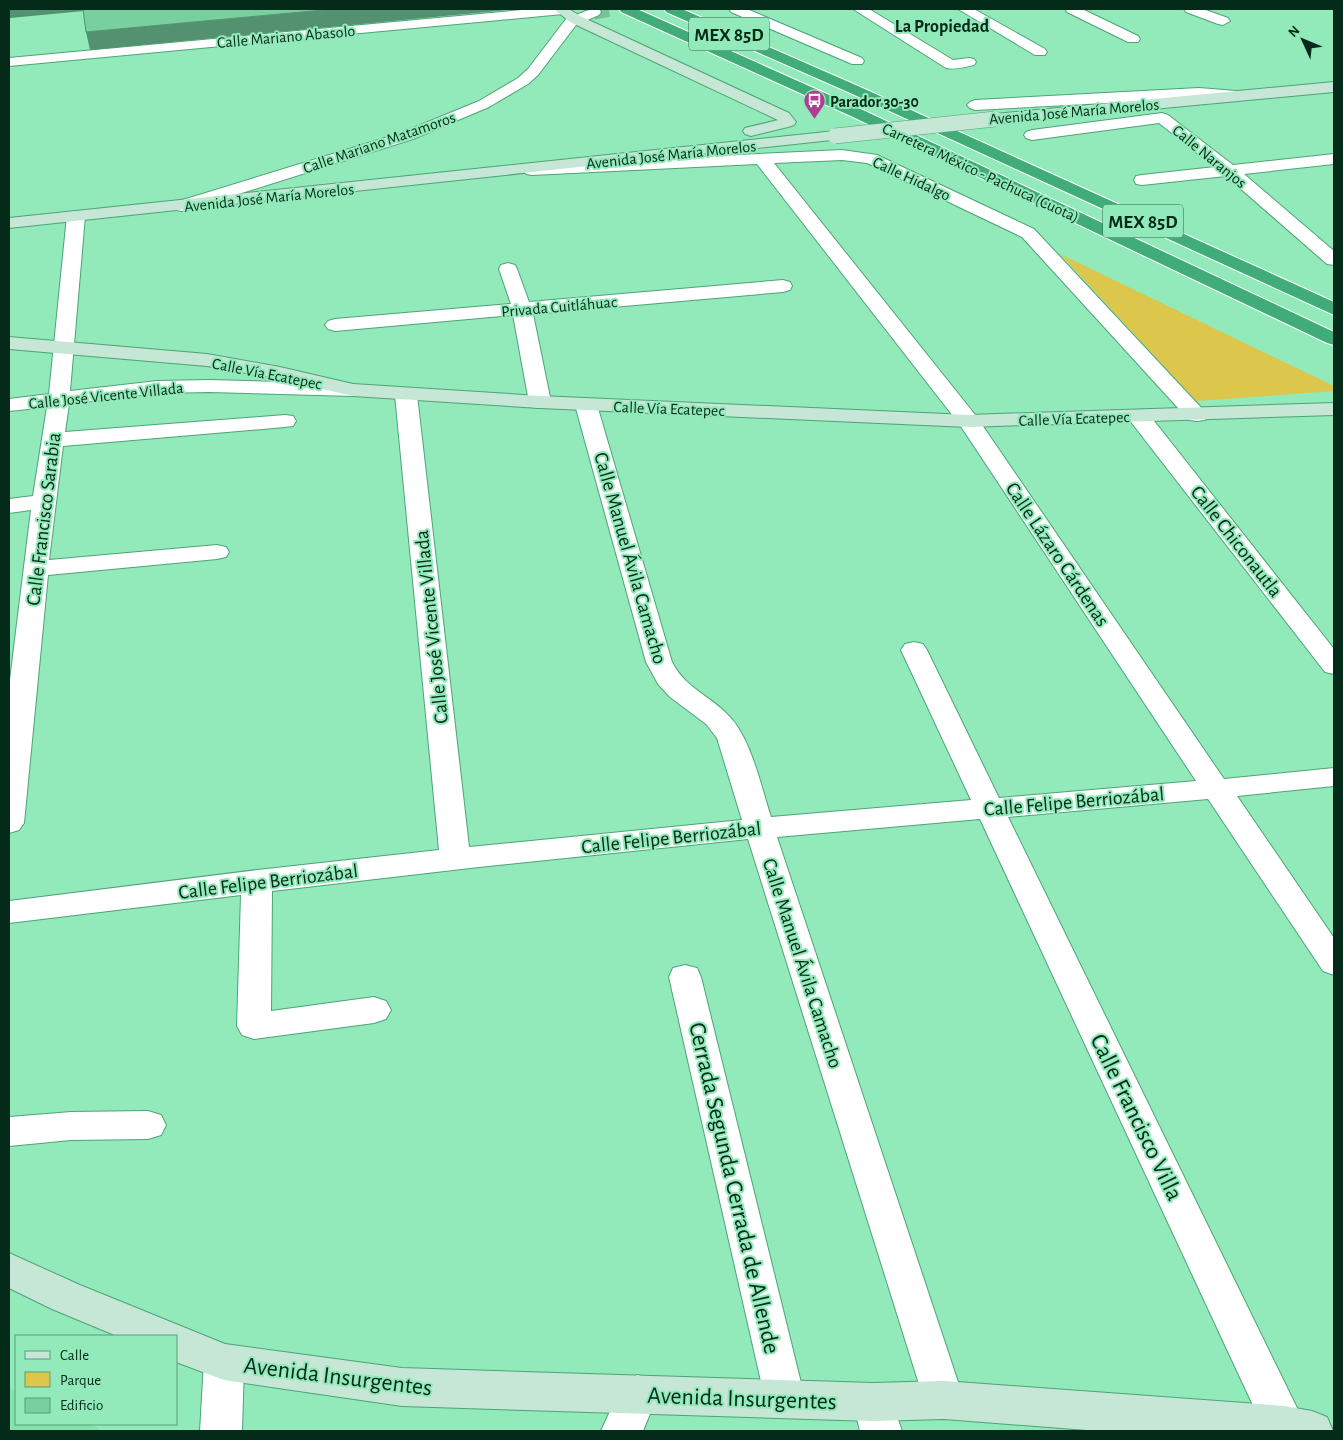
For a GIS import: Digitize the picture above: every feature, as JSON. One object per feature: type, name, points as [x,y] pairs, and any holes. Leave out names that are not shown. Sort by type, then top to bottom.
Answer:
[{"type":"highway","name":"Carretera México - Pachuca (Cuota)","points":[[626,9],[928,146],[1334,339]]},
{"type":"highway","name":"Carretera México - Pachuca (Cuota)","points":[[672,9],[869,96],[1334,309]]},
{"type":"main road","points":[[530,169],[768,128],[788,122],[784,116],[566,12]]},
{"type":"main road","name":"Avenida José María Morelos","points":[[9,223],[995,119],[1334,87]]},
{"type":"main road","name":"Calle Vía Ecatepec","points":[[9,342],[62,349],[207,360],[280,373],[353,390],[406,395],[586,405],[968,421],[1197,415],[1334,409]]},
{"type":"main road","points":[[9,1270],[66,1297],[159,1335]]},
{"type":"main road","name":"Avenida Insurgentes","points":[[178,1344],[224,1362],[402,1387],[786,1399],[877,1417],[944,1400],[1225,1426],[1298,1428]]},
{"type":"street","points":[[738,10],[772,9]]},
{"type":"street","points":[[860,9],[951,65],[969,62]]},
{"type":"street","points":[[965,9],[1040,52]]},
{"type":"street","points":[[1072,9],[1133,39],[1114,42]]},
{"type":"street","points":[[1191,9],[1223,20]]},
{"type":"street","points":[[738,10],[857,61]]},
{"type":"street","points":[[566,12],[594,12]]},
{"type":"street","name":"Calle Mariano Abasolo","points":[[9,62],[566,12]]},
{"type":"street","name":"Calle Mariano Matamoros","points":[[182,206],[407,136],[484,104],[523,81],[533,72],[568,26],[566,12]]},
{"type":"street","points":[[975,105],[1199,93],[1236,96]]},
{"type":"street","name":"Calle Naranjos","points":[[1032,135],[1162,118],[1229,170],[1334,260]]},
{"type":"street","name":"Calle Hidalgo","points":[[510,171],[842,155],[857,155],[871,158],[1028,233],[1197,415]]},
{"type":"street","name":"Calle Lázaro Cárdenas","points":[[762,159],[968,421],[1334,962]]},
{"type":"street","points":[[1142,180],[1334,159]]},
{"type":"street","name":"Calle Francisco Sarabia","points":[[9,823],[24,669],[44,502],[59,398],[62,349],[76,216]]},
{"type":"street","points":[[508,269],[522,309],[540,402]]},
{"type":"street","name":"Privada Cuitláhuac","points":[[335,325],[783,286]]},
{"type":"street","name":"Calle José Vicente Villada","points":[[9,405],[157,387],[209,386],[353,390]]},
{"type":"street","name":"Calle José Vicente Villada","points":[[406,395],[455,860]]},
{"type":"street","name":"Calle Manuel Ávila Camacho","points":[[586,405],[659,662],[667,678],[680,691],[716,718],[730,736],[944,1400]]},
{"type":"street","name":"Calle Chiconautla","points":[[1139,416],[1334,666]]},
{"type":"street","points":[[53,440],[285,421]]},
{"type":"street","points":[[9,506],[44,502]]},
{"type":"street","points":[[36,569],[217,552]]},
{"type":"street","name":"Calle Francisco Villa","points":[[914,650],[990,808],[1298,1428]]},
{"type":"street","name":"Calle Felipe Berriozábal","points":[[9,912],[257,882],[759,828],[1218,790],[1334,777]]},
{"type":"street","points":[[257,882],[254,1026],[374,1010]]},
{"type":"street","name":"Cerrada Segunda Cerrada de Allende","points":[[685,976],[786,1399]]},
{"type":"street","points":[[9,1132],[71,1126],[148,1125]]},
{"type":"street","points":[[221,1431],[224,1362]]},
{"type":"street","points":[[622,1431],[638,1394]]},
{"type":"shaded area","points":[[9,1387],[15,1390],[15,1425],[92,1425],[99,1428],[99,1431],[9,1431]]},
{"type":"green space","points":[[1060,254],[1334,386],[1334,391],[1196,401]]},
{"type":"building","points":[[83,9],[334,9],[86,32]]},
{"type":"tunnel","points":[[594,12],[611,9]]},
{"type":"place","name":"Parador 30-30","points":[[814,120]]},
{"type":"district","name":"La Propiedad","points":[[942,26]]}]
